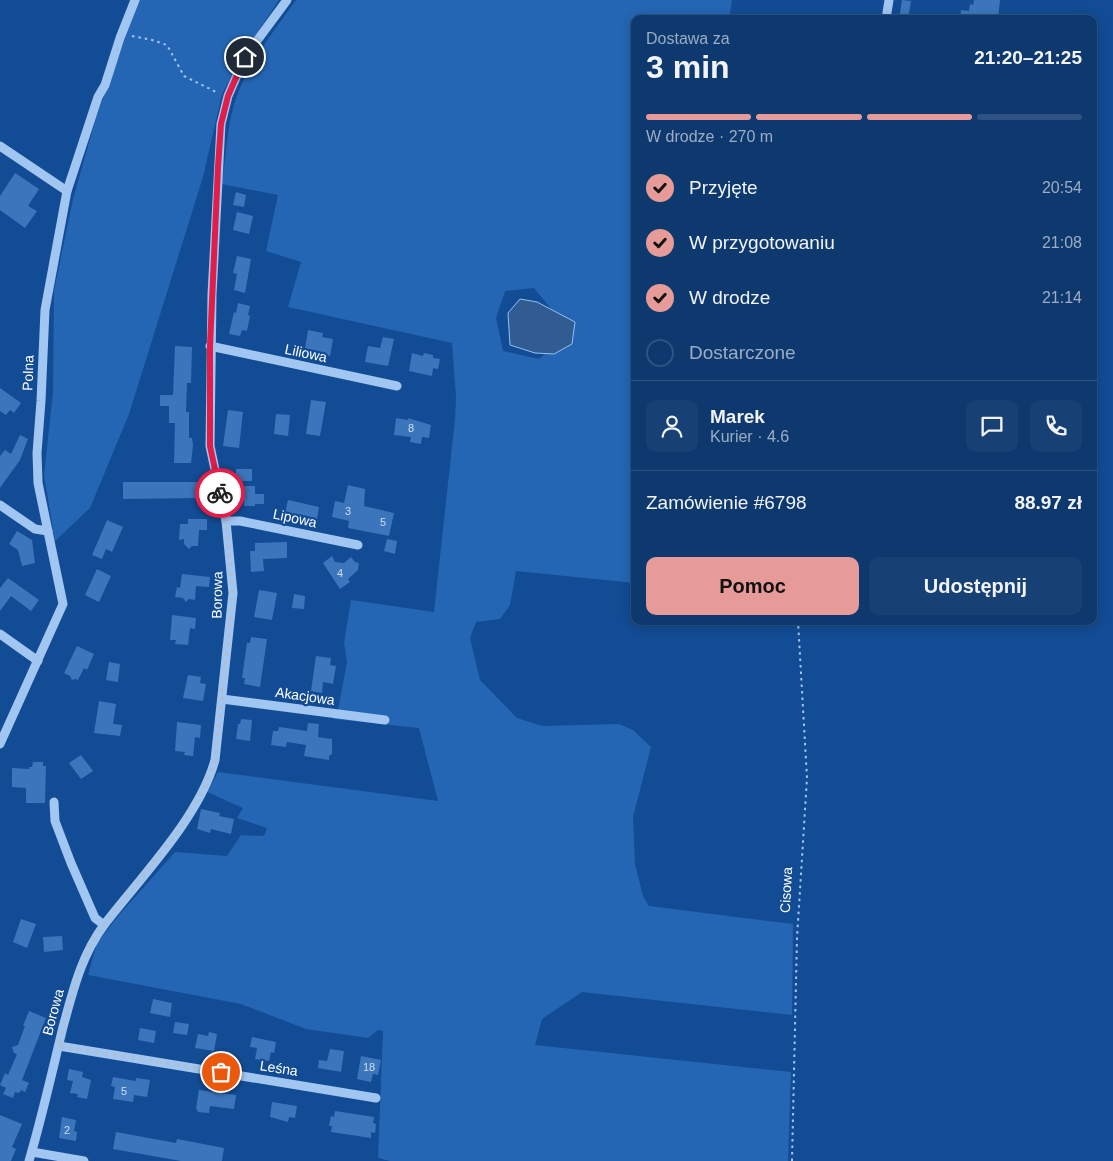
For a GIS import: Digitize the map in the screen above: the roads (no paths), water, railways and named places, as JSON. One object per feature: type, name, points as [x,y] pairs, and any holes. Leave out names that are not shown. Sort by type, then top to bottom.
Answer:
[{"type":"street","name":"Polna","points":[[0,744],[63,604],[38,483],[37,463],[44,310],[67,191],[98,97],[105,85],[134,0]]},
{"type":"street","name":"Borowa","points":[[30,1156],[79,971],[92,941],[180,828],[206,784],[215,760],[233,593],[226,522],[210,446],[210,346],[221,124],[228,96],[245,57],[287,0]]},
{"type":"street","points":[[887,15],[889,0]]},
{"type":"street","points":[[0,146],[67,191]]},
{"type":"street","name":"Liliowa","points":[[210,346],[397,386]]},
{"type":"street","points":[[0,505],[34,529],[48,531]]},
{"type":"street","name":"Lipowa","points":[[226,522],[240,521],[358,545]]},
{"type":"street","points":[[0,634],[38,661]]},
{"type":"street","name":"Akacjowa","points":[[222,699],[385,720]]},
{"type":"street","points":[[54,802],[55,821],[71,863],[95,918],[104,925]]},
{"type":"street","name":"Leśna","points":[[58,1046],[376,1098]]},
{"type":"street","points":[[30,1156],[84,1161]]}]
